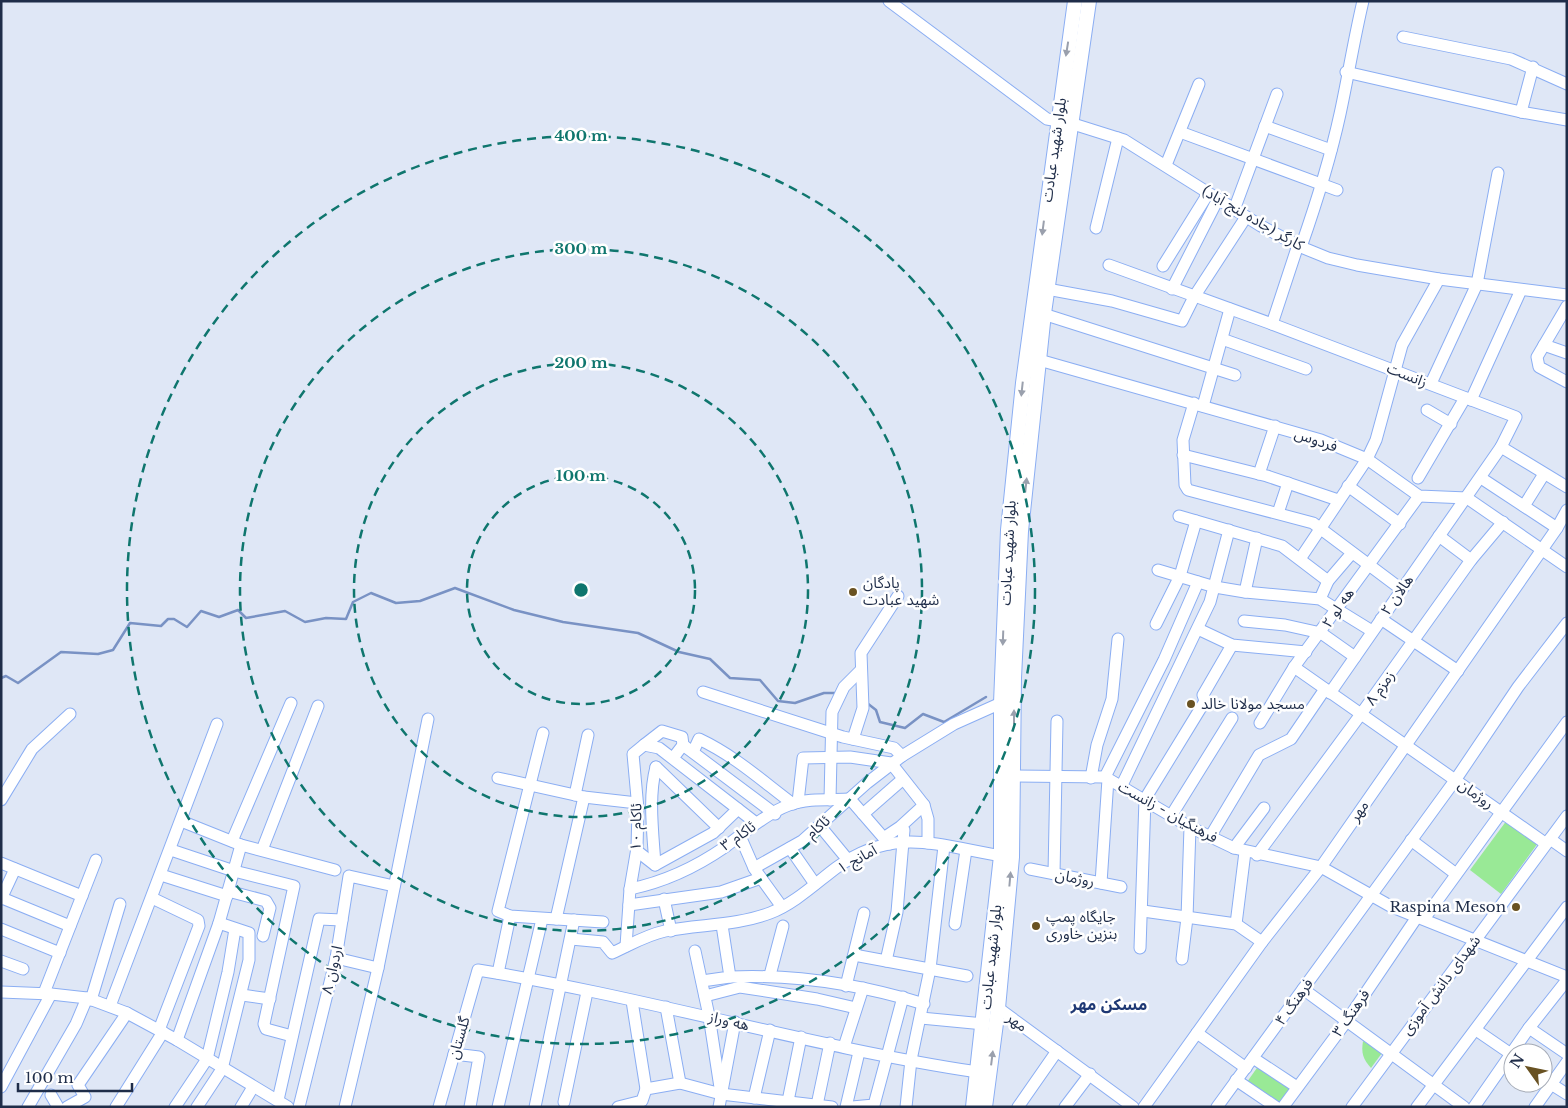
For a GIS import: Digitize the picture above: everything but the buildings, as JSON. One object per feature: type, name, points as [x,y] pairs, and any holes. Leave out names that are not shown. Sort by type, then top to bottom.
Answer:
[{"type":"main road","name":"بلوار شهید عبادت","points":[[1038,312],[1047,289],[1075,1]]},
{"type":"main road","name":"بلوار شهید عبادت","points":[[973,1107],[984,1024],[1001,856],[1001,703],[1015,530],[1038,312],[1064,122],[1088,1]]},
{"type":"main road","name":"بلوار شهید عبادت","points":[[985,1107],[998,1008],[1012,857],[1015,530]]},
{"type":"street","name":"کارگر (جاده لنج آباد)","points":[[888,1],[1047,118],[1118,138],[1166,165],[1212,198],[1300,246],[1357,265],[1439,279],[1567,295]]},
{"type":"street","points":[[1272,324],[1322,185],[1340,114],[1346,72],[1363,1]]},
{"type":"street","points":[[1403,37],[1511,59],[1533,67],[1567,84]]},
{"type":"street","points":[[1521,112],[1533,67]]},
{"type":"street","points":[[1346,72],[1521,112],[1567,120]]},
{"type":"street","points":[[1166,165],[1200,84]]},
{"type":"street","points":[[1234,210],[1277,94]]},
{"type":"street","points":[[1265,126],[1331,150]]},
{"type":"street","points":[[1180,132],[1337,190]]},
{"type":"street","points":[[1096,228],[1118,138]]},
{"type":"street","points":[[1433,379],[1477,284],[1498,173]]},
{"type":"street","points":[[1164,266],[1212,198]]},
{"type":"street","points":[[1172,289],[1212,198]]},
{"type":"street","points":[[1047,289],[1112,301],[1182,321],[1194,297],[1246,217]]},
{"type":"street","name":"زانست","points":[[1109,265],[1272,324],[1516,417],[1501,447]]},
{"type":"street","points":[[1300,559],[1367,459],[1376,440],[1402,345],[1439,279]]},
{"type":"street","points":[[1418,478],[1468,399],[1521,290]]},
{"type":"street","points":[[1567,306],[1537,356],[1540,367],[1567,382]]},
{"type":"street","points":[[1230,310],[1214,368],[1184,440],[1185,485],[1188,490],[1313,523],[1401,589]]},
{"type":"street","points":[[1038,312],[1235,375]]},
{"type":"street","points":[[1222,339],[1306,369]]},
{"type":"street","points":[[1544,345],[1567,353]]},
{"type":"street","name":"فردوس","points":[[1033,359],[1199,404],[1320,440],[1367,459],[1419,496]]},
{"type":"street","points":[[1427,410],[1451,424]]},
{"type":"street","points":[[1259,474],[1275,426]]},
{"type":"street","points":[[1501,447],[1567,487]]},
{"type":"street","name":"هالان ۲","points":[[1210,837],[1259,755],[1291,739],[1355,657],[1501,447]]},
{"type":"street","points":[[1184,455],[1259,474],[1338,500]]},
{"type":"street","points":[[1524,506],[1544,474]]},
{"type":"street","points":[[1480,478],[1557,528]]},
{"type":"street","points":[[1278,513],[1288,483]]},
{"type":"street","points":[[1348,486],[1400,524]]},
{"type":"street","points":[[1419,496],[1467,498],[1567,567]]},
{"type":"street","name":"هه لو ۲","points":[[1260,723],[1294,667],[1419,496]]},
{"type":"street","name":"مهر","points":[[1144,1107],[1262,942],[1321,866],[1557,528],[1567,510]]},
{"type":"street","points":[[1179,516],[1282,546],[1328,581]]},
{"type":"street","points":[[1174,634],[1154,623],[1180,576],[1196,520]]},
{"type":"street","name":"زمزم ۸","points":[[1257,854],[1361,714],[1470,560],[1502,522]]},
{"type":"street","points":[[1122,785],[1198,629],[1215,587],[1229,530]]},
{"type":"street","points":[[1439,536],[1470,560]]},
{"type":"street","points":[[1245,592],[1257,538]]},
{"type":"street","points":[[1320,599],[1328,581],[1352,553]]},
{"type":"street","points":[[1158,570],[1215,587],[1245,592],[1320,599],[1372,631]]},
{"type":"street","points":[[1101,883],[1107,778],[1164,660],[1198,582]]},
{"type":"street","points":[[852,739],[863,708],[861,653],[898,596]]},
{"type":"street","points":[[1381,619],[1458,671]]},
{"type":"street","points":[[1244,621],[1285,625],[1320,633],[1355,657]]},
{"type":"street","name":"فرهنگ ۴","points":[[1217,1107],[1456,779],[1518,687],[1567,623]]},
{"type":"street","points":[[1198,629],[1232,645],[1306,652]]},
{"type":"street","points":[[1090,778],[1097,745],[1112,699],[1118,639]]},
{"type":"street","points":[[1140,948],[1143,911],[1145,799],[1205,701],[1203,695],[1232,645]]},
{"type":"street","points":[[1164,660],[1180,668]]},
{"type":"street","points":[[1294,667],[1361,714]]},
{"type":"street","points":[[830,800],[832,712],[844,687],[861,670]]},
{"type":"street","points":[[703,692],[852,739],[894,748],[902,756]]},
{"type":"street","points":[[177,1040],[228,894],[234,871],[236,843],[291,703]]},
{"type":"street","name":"ئاکام","points":[[629,905],[722,892],[758,873],[820,826],[850,798],[902,756],[954,724],[1001,703]]},
{"type":"street","points":[[262,850],[318,706]]},
{"type":"street","points":[[2,797],[32,749],[70,714]]},
{"type":"street","name":"روژمان","points":[[1361,714],[1502,812],[1567,851]]},
{"type":"street","points":[[1171,816],[1232,718]]},
{"type":"street","points":[[345,1107],[378,968],[428,719]]},
{"type":"street","points":[[1054,874],[1057,722]]},
{"type":"street","name":"فرهنگ ۳","points":[[1288,1105],[1297,1087],[1420,918],[1456,874],[1567,722]]},
{"type":"street","points":[[110,1006],[171,850],[217,724]]},
{"type":"street","points":[[644,745],[662,731],[679,734],[682,737],[683,744],[673,758]]},
{"type":"street","points":[[543,733],[498,911],[510,916],[603,922]]},
{"type":"street","points":[[556,919],[580,796],[588,735]]},
{"type":"street","points":[[673,783],[688,770],[697,755],[699,739],[732,756],[796,803],[803,758],[850,757],[892,763],[924,805],[928,818],[928,843]]},
{"type":"street","points":[[683,744],[775,814]]},
{"type":"street","points":[[644,745],[659,748],[756,823]]},
{"type":"street","name":"ئاکام ۱۰","points":[[626,946],[630,889],[637,851],[637,803],[633,754],[644,745]]},
{"type":"street","points":[[727,778],[737,761]]},
{"type":"street","points":[[655,865],[653,829],[654,777],[656,767],[719,828]]},
{"type":"street","name":"فرهنگیان - زانست","points":[[1014,776],[1107,778],[1122,785],[1190,827],[1239,850],[1321,866],[1370,896],[1567,978]]},
{"type":"street","points":[[498,778],[580,796],[637,803]]},
{"type":"street","points":[[863,814],[903,778]]},
{"type":"street","points":[[850,798],[887,840],[924,805]]},
{"type":"street","name":"ئاکام ۳","points":[[630,889],[654,884],[672,877],[723,848],[756,823],[796,803],[850,798]]},
{"type":"street","points":[[1236,924],[1239,850],[1264,808]]},
{"type":"street","points":[[655,865],[719,828],[738,809]]},
{"type":"street","name":"شهدای دانش آموزی","points":[[1352,1107],[1390,1053],[1567,816]]},
{"type":"street","points":[[181,821],[236,843],[335,870]]},
{"type":"street","points":[[820,826],[848,860]]},
{"type":"street","points":[[1182,959],[1187,918],[1190,827]]},
{"type":"street","points":[[886,961],[897,912],[904,835]]},
{"type":"street","name":"آمانج ۱","points":[[571,939],[603,942],[612,953],[644,937],[671,931],[722,925],[770,913],[782,907],[848,860],[887,840],[904,835],[928,843],[1001,856]]},
{"type":"street","points":[[740,836],[758,873],[782,907]]},
{"type":"street","points":[[1411,840],[1456,874]]},
{"type":"street","points":[[906,1107],[911,1060],[930,969],[944,846]]},
{"type":"street","points":[[790,848],[815,884]]},
{"type":"street","points":[[171,850],[234,871],[294,886],[264,1024],[266,1029],[292,1036]]},
{"type":"street","points":[[954,924],[966,850]]},
{"type":"street","points":[[637,851],[655,865]]},
{"type":"street","points":[[1,1087],[7,1062],[48,994],[60,953],[96,860]]},
{"type":"street","points":[[1,863],[82,896]]},
{"type":"street","points":[[15,869],[2,899],[70,926]]},
{"type":"street","name":"روژمان","points":[[1030,869],[1121,888]]},
{"type":"street","points":[[161,875],[228,894],[266,901],[270,908],[263,936]]},
{"type":"street","name":"اردوان ۸","points":[[299,1107],[336,958],[350,876],[394,886]]},
{"type":"street","points":[[116,1107],[161,1031],[199,926],[198,920],[152,898]]},
{"type":"street","points":[[664,899],[671,931]]},
{"type":"street","points":[[28,1107],[89,999],[120,904]]},
{"type":"street","points":[[1417,1107],[1432,1084],[1476,1030],[1567,907]]},
{"type":"street","points":[[1143,911],[1236,924],[1262,942]]},
{"type":"street","points":[[846,986],[864,913]]},
{"type":"street","points":[[498,973],[510,916]]},
{"type":"street","points":[[1,992],[48,994],[89,999],[110,1006],[177,1040],[222,1069],[285,1105],[292,1036],[319,919],[342,920]]},
{"type":"street","points":[[498,1107],[542,919]]},
{"type":"street","points":[[535,1107],[574,920]]},
{"type":"street","points":[[197,1107],[222,1069],[242,995],[249,960],[249,933],[219,923]]},
{"type":"street","points":[[722,925],[730,977]]},
{"type":"street","points":[[770,975],[783,926]]},
{"type":"street","points":[[1,929],[60,953]]},
{"type":"street","points":[[175,1107],[207,1059],[228,972],[235,929]]},
{"type":"street","points":[[695,951],[709,1016],[720,1094]]},
{"type":"street","points":[[854,955],[967,976]]},
{"type":"street","points":[[336,958],[378,968]]},
{"type":"street","points":[[1,961],[23,969]]},
{"type":"street","name":"هه وراز","points":[[478,970],[709,1016],[830,1043],[859,1052],[978,1072]]},
{"type":"street","name":"گلستان","points":[[439,1107],[478,970]]},
{"type":"street","points":[[702,982],[730,977],[770,975],[863,988],[924,1004]]},
{"type":"street","points":[[1519,1043],[1567,978]]},
{"type":"street","points":[[705,996],[740,987],[817,999],[856,1008]]},
{"type":"street","points":[[844,1047],[863,988]]},
{"type":"street","points":[[1303,989],[1464,1107]]},
{"type":"street","points":[[564,1102],[587,992]]},
{"type":"street","points":[[242,995],[270,999]]},
{"type":"street","points":[[852,1107],[874,1106],[903,997]]},
{"type":"street","points":[[618,1107],[626,1103],[642,1101],[646,1089],[632,1001]]},
{"type":"street","points":[[666,1007],[680,1083]]},
{"type":"street","name":"مهر","points":[[998,1008],[1133,1107]]},
{"type":"street","points":[[67,1107],[87,1102],[78,1085],[127,1013]]},
{"type":"street","points":[[921,1018],[984,1024]]},
{"type":"street","points":[[719,1107],[735,1022]]},
{"type":"street","points":[[1529,1028],[1567,1054]]},
{"type":"street","points":[[757,1101],[770,1030]]},
{"type":"street","points":[[1476,1030],[1503,1049]]},
{"type":"street","points":[[1197,1033],[1246,1068]]},
{"type":"street","points":[[784,1103],[801,1037]]},
{"type":"street","points":[[810,1105],[830,1043]]},
{"type":"street","points":[[1018,1107],[1057,1050]]},
{"type":"street","points":[[846,1107],[859,1052]]},
{"type":"street","points":[[454,1054],[479,1057],[470,1107]]},
{"type":"street","points":[[1254,1058],[1297,1087]]},
{"type":"street","points":[[1553,1081],[1567,1062]]},
{"type":"street","points":[[1474,1107],[1503,1065]]},
{"type":"street","points":[[1065,1107],[1090,1074]]},
{"type":"street","points":[[1236,1080],[1276,1107]]},
{"type":"street","points":[[646,1089],[680,1083],[720,1094],[757,1101],[832,1107]]},
{"type":"street","points":[[1553,1085],[1567,1094]]},
{"type":"street","points":[[241,1107],[253,1087]]},
{"type":"street","points":[[1535,1107],[1545,1093]]},
{"type":"street","points":[[51,1094],[58,1107]]},
{"type":"green space","points":[[1507,820],[1538,843],[1501,894],[1470,870]]},
{"type":"green space","points":[[1363,1041],[1382,1053],[1371,1068],[1363,1056]]},
{"type":"green space","points":[[1259,1065],[1290,1088],[1278,1104],[1247,1082]]},
{"type":"waterway","points":[[1,678],[6,676],[18,683],[61,652],[98,654],[113,650],[130,623],[161,626],[168,619],[174,619],[187,627],[201,611],[219,617],[238,610],[246,618],[285,611],[305,622],[326,618],[346,619],[353,602],[371,593],[396,603],[420,601],[455,588],[514,610],[563,622],[638,633],[679,652],[710,659],[730,678],[760,680],[778,701],[795,703],[824,693],[837,693]]},
{"type":"waterway","points":[[867,703],[876,710],[880,722],[905,728],[923,714],[944,722],[986,697]]},
{"type":"place","name":"پادگان شهید عبادت","points":[[853,592]]},
{"type":"place","name":"مسجد مولانا خالد","points":[[1191,704]]},
{"type":"place","name":"Raspina Meson","points":[[1516,907]]},
{"type":"place","name":"جایگاه پمپ بنزین خاوری","points":[[1036,926]]},
{"type":"district","name":"مسکن مهر","points":[[1109,1004]]}]
